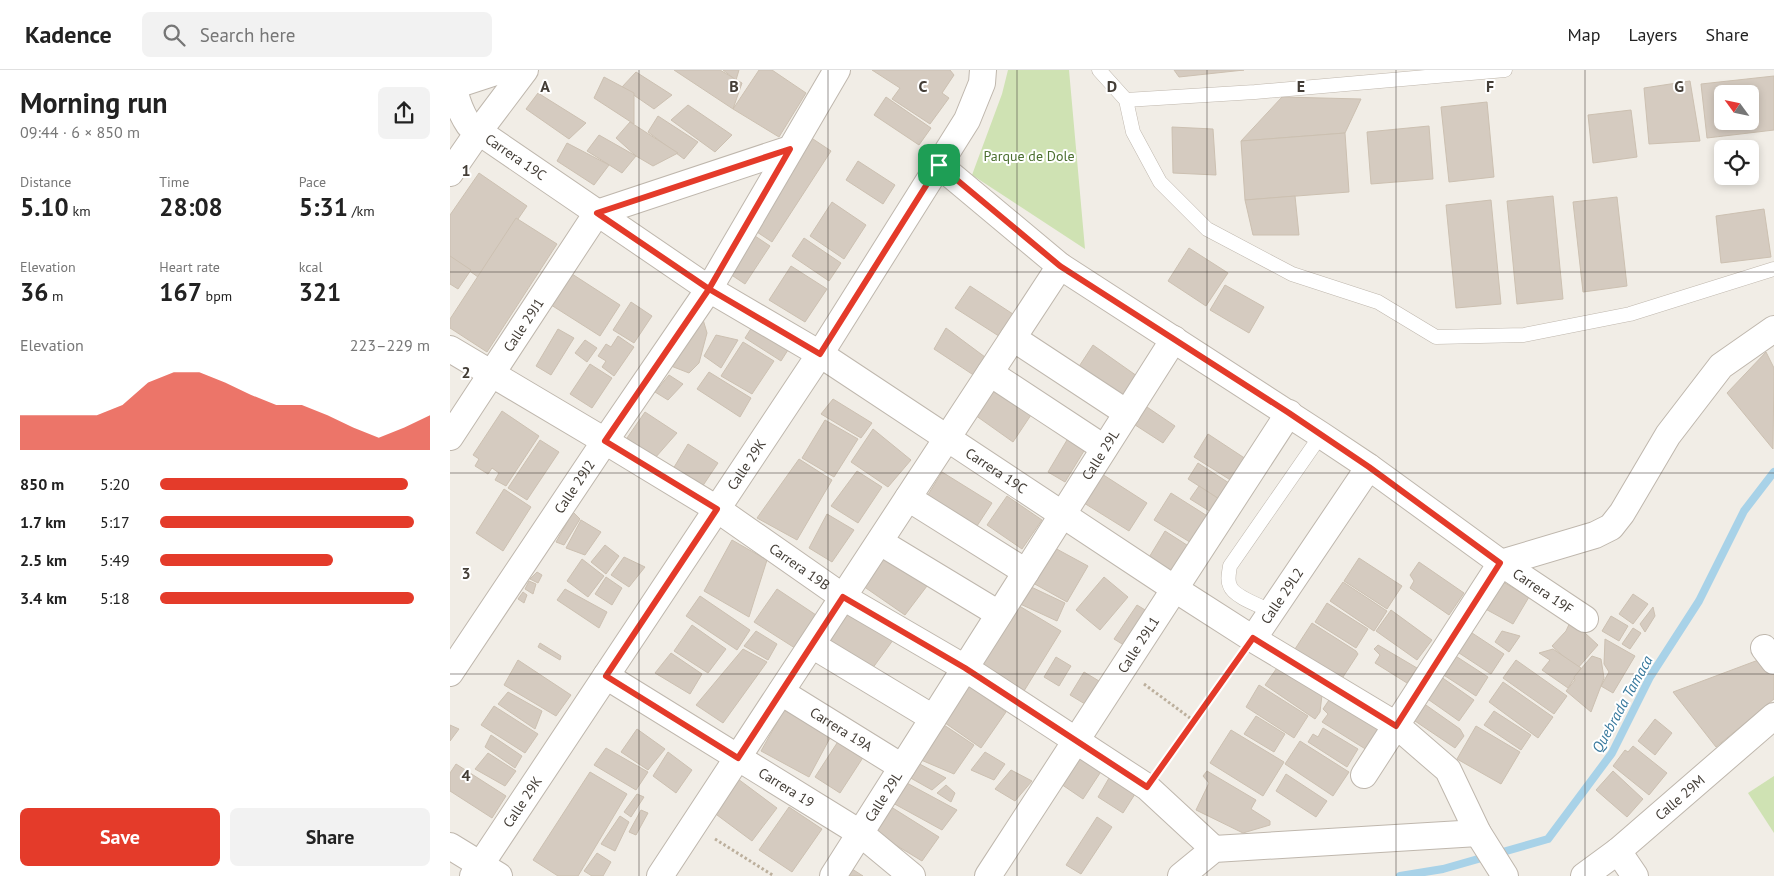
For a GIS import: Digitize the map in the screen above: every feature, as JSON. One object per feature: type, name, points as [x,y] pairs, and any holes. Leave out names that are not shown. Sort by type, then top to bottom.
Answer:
[{"type":"street","points":[[451,81],[502,70]]},
{"type":"street","points":[[450,173],[525,70]]},
{"type":"street","name":"Calle 29J2","points":[[450,673],[709,289],[837,70]]},
{"type":"street","name":"Calle 29K","points":[[484,872],[606,676],[820,354],[939,165],[967,120],[982,83],[984,70]]},
{"type":"street","name":"Carrera 19C","points":[[451,81],[464,117],[469,125],[597,213],[709,289],[820,354],[1175,589],[1396,726],[1448,770],[1482,839],[1505,876]]},
{"type":"street","points":[[597,213],[790,149]]},
{"type":"street","name":"Carrera 19F","points":[[939,165],[1060,266],[1289,413],[1369,467],[1500,563],[1585,619]]},
{"type":"street","name":"Calle 29J1","points":[[450,438],[597,213]]},
{"type":"street","points":[[660,876],[1060,266]]},
{"type":"street","points":[[1364,775],[1500,563],[1594,535],[1611,527],[1622,513],[1668,435],[1721,366],[1774,329]]},
{"type":"street","points":[[1013,338],[1127,413]]},
{"type":"street","name":"Calle 29L","points":[[833,876],[1174,339]]},
{"type":"street","name":"Carrera 19B","points":[[450,349],[717,509],[843,597],[965,668],[1147,787],[1214,849]]},
{"type":"street","points":[[990,373],[1104,448]]},
{"type":"street","name":"Calle 29L1","points":[[988,876],[1289,413]]},
{"type":"street","name":"Calle 29L2","points":[[1253,638],[1369,467]]},
{"type":"street","points":[[908,498],[1026,572]]},
{"type":"street","points":[[880,542],[999,614]]},
{"type":"street","points":[[812,645],[933,718]]},
{"type":"street","name":"Carrera 19","points":[[606,676],[860,833],[912,876]]},
{"type":"street","name":"Carrera 19A","points":[[781,692],[902,767]]},
{"type":"street","name":"Calle 29M","points":[[1584,876],[1618,851],[1774,716]]},
{"type":"street","points":[[1181,876],[1214,849],[1482,839]]},
{"type":"street","points":[[450,846],[484,872]]},
{"type":"street","points":[[1618,851],[1635,876]]},
{"type":"lane","points":[[1099,70],[1126,100],[1133,132],[1160,182],[1207,229],[1292,274],[1378,302],[1436,337],[1524,335],[1630,314],[1774,269]]},
{"type":"lane","points":[[1126,100],[1265,91],[1505,70]]},
{"type":"lane","points":[[1272,611],[1230,589],[1228,580],[1230,566],[1321,435]]},
{"type":"path","points":[[1147,787],[1253,638]]},
{"type":"path","points":[[1123,669],[1194,721]]},
{"type":"path","points":[[694,825],[774,876]]},
{"type":"green space","name":"Parque de Dole","points":[[1008,70],[1069,70],[1085,249],[972,175],[1002,94]]},
{"type":"green space","points":[[1774,776],[1774,833],[1748,793]]},
{"type":"building","points":[[674,70],[720,70],[742,83],[733,109]]},
{"type":"building","points":[[723,70],[739,70],[736,80]]},
{"type":"building","points":[[759,70],[772,70],[806,93],[779,137],[733,109]]},
{"type":"building","points":[[872,70],[950,70],[954,75],[942,93],[949,98],[930,124],[892,99],[900,88]]},
{"type":"building","points":[[1174,70],[1244,70],[1179,77]]},
{"type":"building","points":[[636,72],[672,95],[654,109],[622,87]]},
{"type":"building","points":[[1774,76],[1774,130],[1707,138],[1701,84]]},
{"type":"building","points":[[604,77],[634,93],[634,124],[594,98]]},
{"type":"building","points":[[1690,81],[1700,141],[1649,144],[1644,88]]},
{"type":"building","points":[[538,93],[586,123],[569,139],[526,109]]},
{"type":"building","points":[[886,97],[931,128],[919,145],[874,115]]},
{"type":"building","points":[[1282,97],[1361,99],[1345,133],[1241,141]]},
{"type":"building","points":[[1487,102],[1494,177],[1449,182],[1441,107]]},
{"type":"building","points":[[688,105],[732,135],[715,152],[671,120]]},
{"type":"building","points":[[1631,110],[1637,157],[1593,163],[1588,115]]},
{"type":"building","points":[[658,116],[698,142],[684,159],[648,132]]},
{"type":"building","points":[[630,122],[678,153],[653,166],[636,156],[616,138]]},
{"type":"building","points":[[1429,126],[1433,179],[1371,184],[1367,132]]},
{"type":"building","points":[[1172,127],[1213,129],[1216,175],[1173,173]]},
{"type":"building","points":[[1345,133],[1349,192],[1245,200],[1241,141]]},
{"type":"building","points":[[599,135],[636,156],[622,173],[587,151]]},
{"type":"building","points":[[810,137],[831,151],[772,242],[751,228]]},
{"type":"building","points":[[567,143],[609,165],[594,185],[557,161]]},
{"type":"building","points":[[858,161],[895,185],[883,204],[846,180]]},
{"type":"building","points":[[479,173],[527,206],[478,277],[450,257],[450,215]]},
{"type":"building","points":[[1295,196],[1299,235],[1253,235],[1245,200]]},
{"type":"building","points":[[1553,196],[1563,299],[1517,304],[1507,201]]},
{"type":"building","points":[[1617,197],[1627,286],[1583,292],[1573,202]]},
{"type":"building","points":[[1491,200],[1501,304],[1456,308],[1446,205]]},
{"type":"building","points":[[832,202],[866,225],[844,259],[810,236]]},
{"type":"building","points":[[1764,209],[1771,257],[1721,263],[1716,216]]},
{"type":"building","points":[[516,218],[557,244],[487,352],[450,328],[450,319]]},
{"type":"building","points":[[749,232],[770,246],[745,284],[724,270]]},
{"type":"building","points":[[804,238],[841,263],[829,281],[792,256]]},
{"type":"building","points":[[1189,248],[1228,273],[1206,306],[1168,281]]},
{"type":"building","points":[[450,256],[471,270],[458,289],[450,284]]},
{"type":"building","points":[[791,266],[827,289],[805,322],[769,300]]},
{"type":"building","points":[[569,272],[620,305],[600,336],[548,303]]},
{"type":"building","points":[[1225,285],[1264,307],[1249,333],[1210,310]]},
{"type":"building","points":[[970,286],[1019,318],[1005,340],[955,308]]},
{"type":"building","points":[[631,302],[652,316],[634,343],[613,330]]},
{"type":"building","points":[[702,316],[707,333],[699,363],[689,373],[671,366]]},
{"type":"building","points":[[757,319],[793,342],[781,361],[745,338]]},
{"type":"building","points":[[946,328],[989,360],[978,378],[934,349]]},
{"type":"building","points":[[558,329],[574,338],[551,375],[536,366]]},
{"type":"building","points":[[716,335],[738,340],[721,368],[704,356]]},
{"type":"building","points":[[618,336],[634,347],[614,376],[602,367],[606,361],[598,356],[606,344],[611,347]]},
{"type":"building","points":[[585,340],[597,348],[587,362],[575,353]]},
{"type":"building","points":[[743,342],[774,361],[752,394],[721,376]]},
{"type":"building","points":[[1093,345],[1137,376],[1121,398],[1078,368]]},
{"type":"building","points":[[1766,352],[1774,368],[1773,449],[1727,393]]},
{"type":"building","points":[[590,364],[612,378],[592,408],[570,394]]},
{"type":"building","points":[[709,372],[751,398],[740,417],[697,389]]},
{"type":"building","points":[[669,375],[683,384],[668,400],[655,392]]},
{"type":"building","points":[[996,386],[1033,412],[1013,442],[975,415]]},
{"type":"building","points":[[833,399],[872,423],[861,438],[821,414]]},
{"type":"building","points":[[1141,403],[1175,426],[1163,443],[1129,421]]},
{"type":"building","points":[[502,411],[539,436],[506,486],[495,480],[499,473],[492,468],[488,474],[475,466],[479,459],[473,455]]},
{"type":"building","points":[[645,412],[677,433],[655,458],[627,438]]},
{"type":"building","points":[[825,420],[858,439],[834,477],[802,458]]},
{"type":"building","points":[[873,429],[911,460],[888,487],[851,462]]},
{"type":"building","points":[[1208,434],[1246,459],[1232,481],[1194,457]]},
{"type":"building","points":[[1070,435],[1087,446],[1065,482],[1048,472]]},
{"type":"building","points":[[540,440],[559,452],[527,500],[508,488]]},
{"type":"building","points":[[688,444],[718,463],[702,487],[673,469]]},
{"type":"building","points":[[799,459],[832,480],[797,540],[757,518]]},
{"type":"building","points":[[1198,463],[1229,483],[1219,499],[1188,479]]},
{"type":"building","points":[[857,471],[882,487],[858,523],[831,506]]},
{"type":"building","points":[[942,472],[992,503],[975,529],[926,498]]},
{"type":"building","points":[[1102,474],[1147,503],[1129,531],[1084,503]]},
{"type":"building","points":[[1199,486],[1219,499],[1211,512],[1190,499]]},
{"type":"building","points":[[504,489],[531,507],[503,551],[476,533]]},
{"type":"building","points":[[1171,493],[1209,517],[1193,544],[1154,520]]},
{"type":"building","points":[[1007,496],[1042,520],[1022,549],[987,525]]},
{"type":"building","points":[[573,512],[580,519],[564,545],[556,542]]},
{"type":"building","points":[[827,514],[854,530],[832,562],[809,548]]},
{"type":"building","points":[[581,520],[601,532],[585,555],[566,548]]},
{"type":"building","points":[[1165,531],[1190,547],[1173,575],[1148,559]]},
{"type":"building","points":[[732,540],[767,560],[749,617],[704,591]]},
{"type":"building","points":[[605,545],[619,556],[606,574],[591,562]]},
{"type":"building","points":[[1053,547],[1088,566],[1067,602],[1033,583]]},
{"type":"building","points":[[888,551],[930,582],[905,615],[863,586]]},
{"type":"building","points":[[624,557],[645,567],[629,587],[611,575]]},
{"type":"building","points":[[1359,558],[1402,586],[1387,609],[1344,581]]},
{"type":"building","points":[[582,559],[604,576],[588,597],[567,581]]},
{"type":"building","points":[[1419,562],[1464,593],[1449,615],[1410,588],[1414,581],[1410,575]]},
{"type":"building","points":[[537,572],[542,575],[538,583],[530,579]]},
{"type":"building","points":[[606,577],[622,588],[612,605],[595,594]]},
{"type":"building","points":[[1104,577],[1128,597],[1100,630],[1076,610]]},
{"type":"building","points":[[1496,578],[1529,597],[1513,624],[1480,606]]},
{"type":"building","points":[[529,581],[536,584],[533,594],[525,589]]},
{"type":"building","points":[[1343,582],[1387,611],[1374,631],[1330,601]]},
{"type":"building","points":[[1027,585],[1065,603],[1057,621],[1018,603]]},
{"type":"building","points":[[565,589],[607,612],[599,628],[557,600]]},
{"type":"building","points":[[777,589],[819,617],[798,650],[754,622]]},
{"type":"building","points":[[523,592],[527,595],[524,603],[518,599]]},
{"type":"building","points":[[1633,594],[1648,604],[1633,624],[1619,614]]},
{"type":"building","points":[[700,596],[750,630],[737,650],[686,616]]},
{"type":"building","points":[[1327,603],[1368,629],[1356,648],[1315,622]]},
{"type":"building","points":[[1016,604],[1061,631],[1024,691],[980,664]]},
{"type":"building","points":[[850,605],[896,636],[872,669],[826,642]]},
{"type":"building","points":[[1137,605],[1150,613],[1127,647],[1114,639]]},
{"type":"building","points":[[1653,607],[1655,616],[1645,632],[1640,624]]},
{"type":"building","points":[[1391,610],[1432,640],[1417,660],[1376,631]]},
{"type":"building","points":[[1611,616],[1628,626],[1619,641],[1602,631]]},
{"type":"building","points":[[1571,620],[1598,645],[1577,669],[1552,646],[1566,631]]},
{"type":"building","points":[[1312,623],[1358,654],[1341,680],[1295,649]]},
{"type":"building","points":[[692,625],[726,649],[708,673],[674,651]]},
{"type":"building","points":[[1633,628],[1641,633],[1630,649],[1622,644]]},
{"type":"building","points":[[1466,629],[1504,654],[1491,674],[1453,649]]},
{"type":"building","points":[[756,631],[777,644],[768,660],[744,646]]},
{"type":"building","points":[[1502,631],[1520,636],[1509,652],[1495,642]]},
{"type":"building","points":[[1605,639],[1635,656],[1613,693],[1601,686],[1609,672],[1604,664]]},
{"type":"building","points":[[540,643],[561,656],[560,660],[538,647]]},
{"type":"building","points":[[1378,645],[1417,668],[1407,683],[1375,663],[1380,655],[1374,649]]},
{"type":"building","points":[[743,649],[767,662],[723,723],[696,705]]},
{"type":"building","points":[[1553,649],[1581,668],[1568,688],[1542,670],[1550,660],[1539,653]]},
{"type":"building","points":[[671,653],[702,674],[690,694],[655,673]]},
{"type":"building","points":[[1451,653],[1488,677],[1476,696],[1439,672]]},
{"type":"building","points":[[1592,656],[1601,659],[1604,678],[1591,712],[1566,691],[1575,680],[1574,677]]},
{"type":"building","points":[[1056,657],[1071,666],[1059,686],[1044,677]]},
{"type":"building","points":[[1761,659],[1774,675],[1774,699],[1716,747],[1673,692]]},
{"type":"building","points":[[518,660],[571,695],[556,716],[504,685]]},
{"type":"building","points":[[1516,660],[1567,696],[1554,714],[1503,678]]},
{"type":"building","points":[[1279,665],[1322,695],[1320,712],[1315,719],[1265,685]]},
{"type":"building","points":[[1084,672],[1099,681],[1085,704],[1070,695]]},
{"type":"building","points":[[1437,674],[1474,700],[1459,721],[1422,695]]},
{"type":"building","points":[[963,682],[1006,712],[981,748],[938,718]]},
{"type":"building","points":[[1503,682],[1553,717],[1538,738],[1489,702]]},
{"type":"building","points":[[1259,685],[1308,716],[1294,738],[1246,707]]},
{"type":"building","points":[[508,692],[542,711],[535,729],[498,704]]},
{"type":"building","points":[[1333,694],[1382,724],[1367,750],[1322,722],[1328,714],[1323,709]]},
{"type":"building","points":[[1423,703],[1460,729],[1464,736],[1455,748],[1412,719]]},
{"type":"building","points":[[494,706],[538,734],[525,753],[481,725]]},
{"type":"building","points":[[784,710],[831,736],[809,777],[761,751]]},
{"type":"building","points":[[1494,711],[1531,735],[1521,750],[1484,725]]},
{"type":"building","points":[[1256,716],[1285,734],[1274,752],[1244,734]]},
{"type":"building","points":[[1655,719],[1672,733],[1655,755],[1638,741]]},
{"type":"building","points":[[938,721],[974,745],[954,774],[914,757]]},
{"type":"building","points":[[450,725],[459,729],[450,741]]},
{"type":"building","points":[[1476,726],[1520,752],[1501,784],[1457,759]]},
{"type":"building","points":[[1323,728],[1358,749],[1347,767],[1308,742],[1313,734],[1318,737]]},
{"type":"building","points":[[637,729],[665,749],[648,770],[621,752]]},
{"type":"building","points":[[1231,730],[1284,762],[1263,796],[1210,763]]},
{"type":"building","points":[[491,735],[522,756],[515,768],[485,747]]},
{"type":"building","points":[[839,740],[864,756],[840,793],[815,777]]},
{"type":"building","points":[[1300,741],[1349,772],[1333,796],[1285,764]]},
{"type":"building","points":[[1633,746],[1667,773],[1649,795],[1613,766],[1625,750],[1628,752]]},
{"type":"building","points":[[606,748],[648,772],[636,790],[594,765]]},
{"type":"building","points":[[1079,750],[1104,767],[1083,799],[1058,782]]},
{"type":"building","points":[[668,752],[692,770],[676,793],[653,776]]},
{"type":"building","points":[[985,752],[1005,764],[994,780],[971,770]]},
{"type":"building","points":[[488,753],[516,771],[505,786],[475,769]]},
{"type":"building","points":[[916,762],[946,778],[932,790],[907,776]]},
{"type":"building","points":[[456,764],[506,796],[492,818],[450,791],[450,773]]},
{"type":"building","points":[[1011,770],[1032,781],[1015,801],[995,789]]},
{"type":"building","points":[[1207,771],[1256,800],[1251,809],[1270,821],[1270,825],[1243,833],[1196,810],[1209,783],[1203,776]]},
{"type":"building","points":[[1613,771],[1643,799],[1627,817],[1596,790]]},
{"type":"building","points":[[590,772],[627,794],[578,876],[558,876],[533,860]]},
{"type":"building","points":[[1286,774],[1327,801],[1316,817],[1276,791]]},
{"type":"building","points":[[1109,778],[1135,794],[1123,813],[1098,797]]},
{"type":"building","points":[[738,779],[777,808],[752,841],[713,812]]},
{"type":"building","points":[[905,782],[957,810],[942,830],[891,802]]},
{"type":"building","points":[[946,785],[955,793],[951,802],[937,793]]},
{"type":"building","points":[[637,794],[644,797],[631,817],[624,812]]},
{"type":"building","points":[[888,805],[939,837],[922,861],[871,830]]},
{"type":"building","points":[[789,807],[822,829],[792,872],[759,850]]},
{"type":"building","points":[[641,810],[648,813],[636,835],[629,832]]},
{"type":"building","points":[[620,816],[629,822],[615,851],[601,844]]},
{"type":"building","points":[[1097,817],[1112,827],[1081,874],[1066,865]]},
{"type":"building","points":[[597,853],[611,862],[603,876],[592,876],[584,871]]},
{"type":"building","points":[[849,867],[863,876],[842,876]]},
{"type":"waterway","name":"Quebrada Tamaca","points":[[1400,876],[1443,869],[1548,839],[1612,753],[1650,677],[1699,601],[1744,511],[1774,472]]},
{"type":"route","points":[[939,165],[820,354],[709,289],[597,213],[790,149],[709,289],[605,441],[717,509],[606,676],[738,758],[843,597],[965,668],[1147,787],[1253,638],[1396,726],[1500,563],[1369,467],[1289,413],[1060,266],[939,165]]}]
